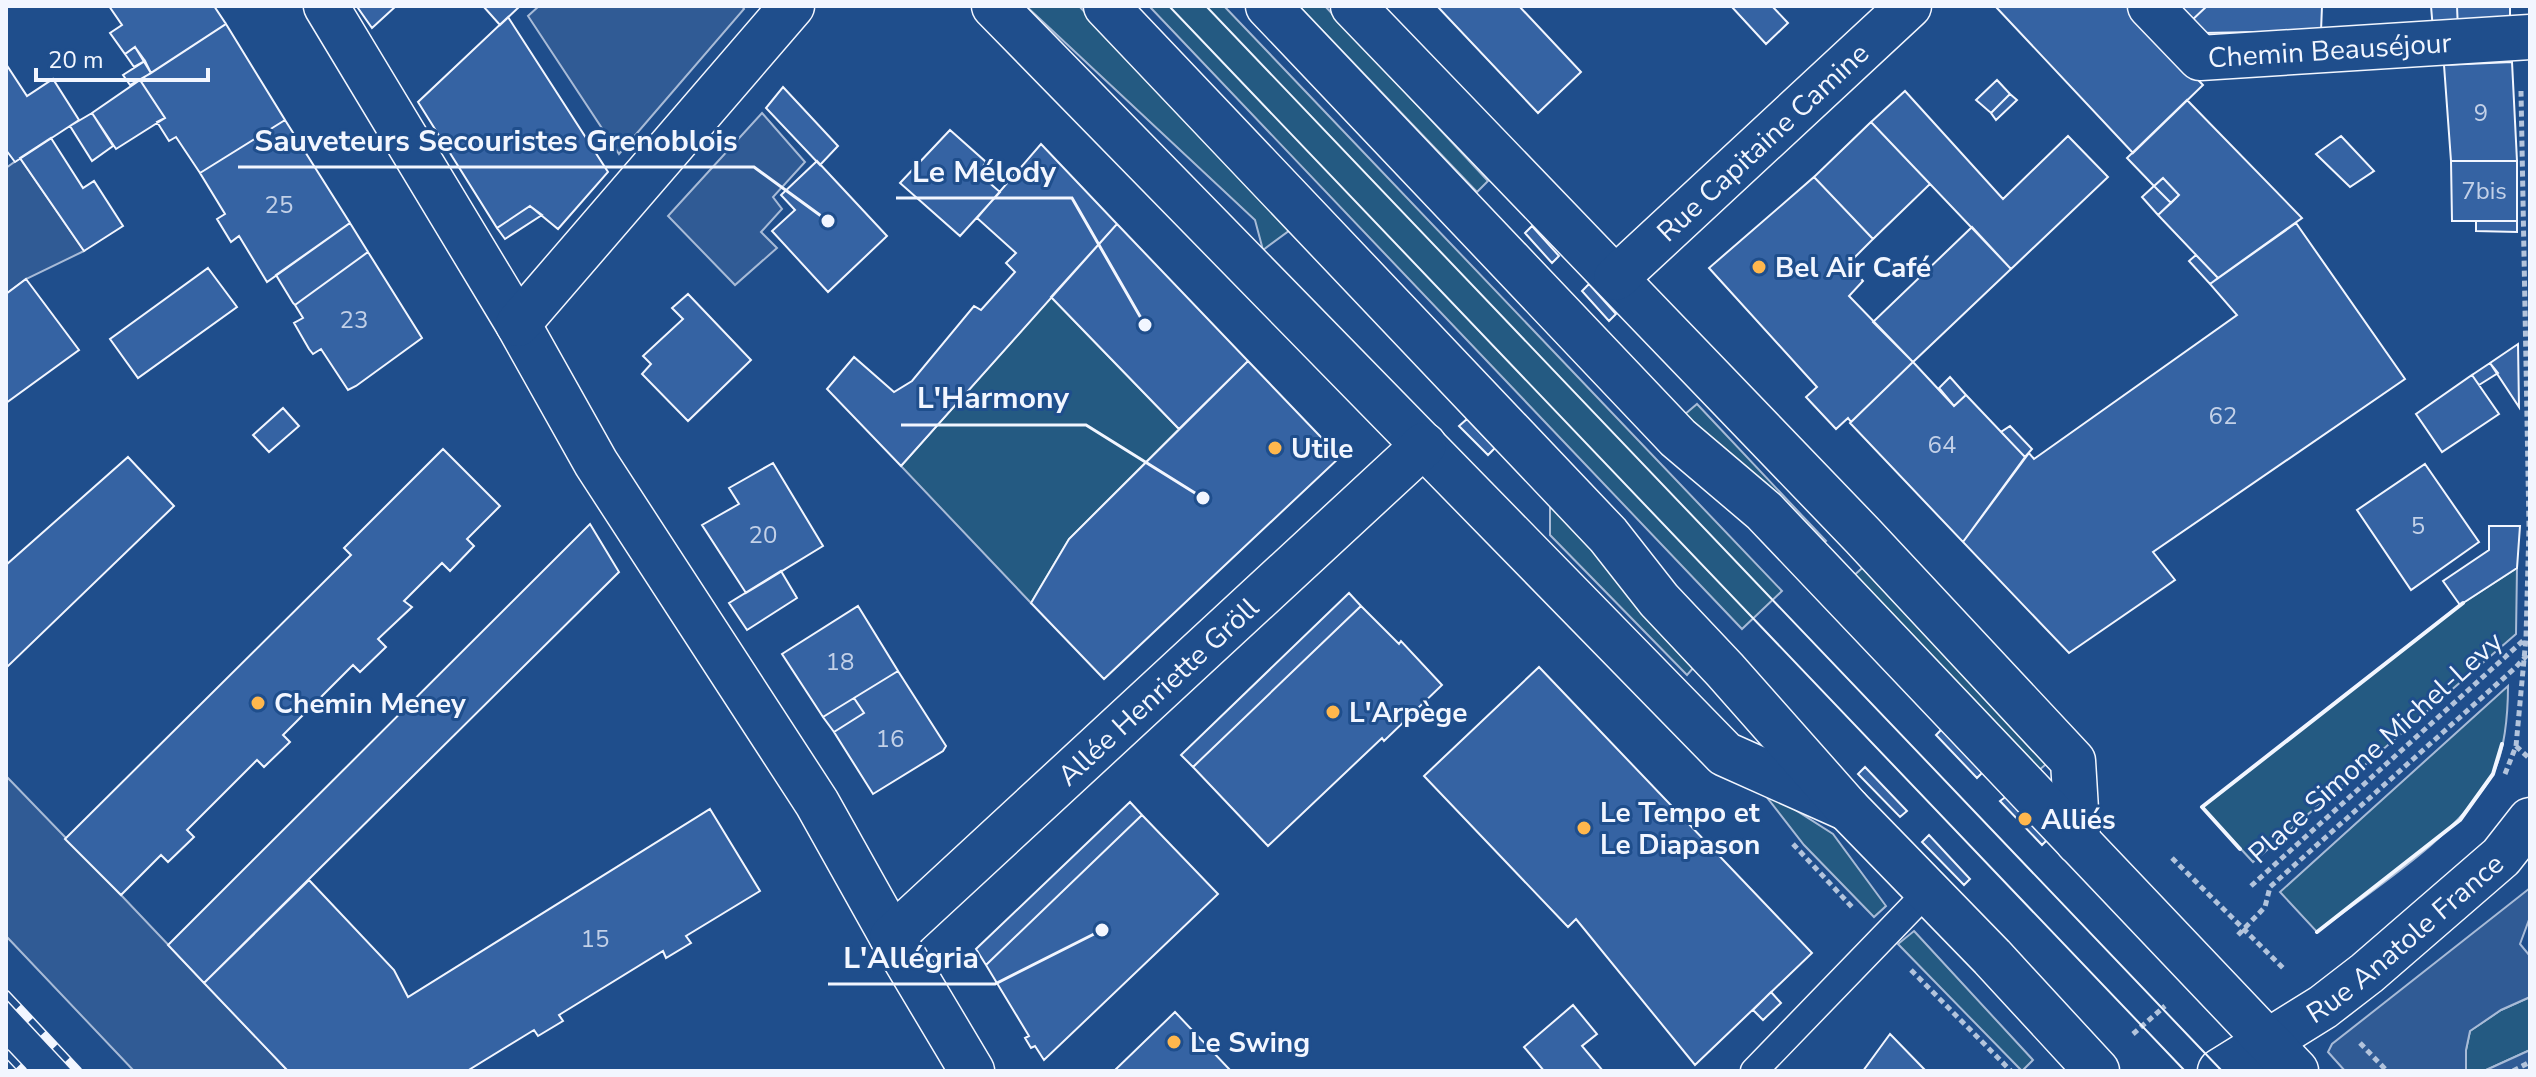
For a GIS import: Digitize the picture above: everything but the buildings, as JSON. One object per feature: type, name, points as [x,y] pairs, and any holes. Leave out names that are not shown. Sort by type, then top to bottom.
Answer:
[{"type":"street","points":[[326,6],[518,324],[596,463],[817,803],[972,1071]]},
{"type":"street","points":[[518,324],[792,6]]},
{"type":"street","points":[[994,6],[1725,754],[1848,809]]},
{"type":"street","points":[[1106,6],[1608,535],[1659,600],[1848,809],[2097,1071]]},
{"type":"street","points":[[1268,6],[1678,438],[1764,511],[2282,1056]]},
{"type":"street","points":[[1353,6],[1616,278],[2073,761],[2078,842]]},
{"type":"street","name":"Rue Capitaine Camine","points":[[1616,278],[1909,6]]},
{"type":"street","name":"Chemin Beauséjour","points":[[2150,6],[2200,58],[2525,38]]},
{"type":"street","name":"Allée Henriette Gröll","points":[[892,937],[1424,445]]},
{"type":"street","name":"Rue Anatole France","points":[[2220,1071],[2282,1056],[2323,1007],[2501,857],[2530,820]]},
{"type":"lane","points":[[1754,1071],[1928,891]]},
{"type":"path","points":[[2500,785],[2516,746],[2526,638],[2529,527],[2525,38]]},
{"type":"path","name":"Place Simone Michel-Levy","points":[[2251,886],[2526,638]]},
{"type":"path","name":"Place Simone Michel-Levy","points":[[2244,930],[2265,907],[2270,887],[2530,652]]},
{"type":"path","points":[[2516,746],[2530,759]]},
{"type":"path","points":[[2168,855],[2387,1071]]},
{"type":"path","points":[[2513,1071],[2530,1062]]},
{"type":"shaded area","points":[[539,6],[742,6],[744,9],[619,154],[528,16]]},
{"type":"shaded area","points":[[1026,6],[1079,6],[1290,230],[1263,250],[1255,220]]},
{"type":"shaded area","points":[[1149,6],[1224,6],[1782,591],[1742,629]]},
{"type":"shaded area","points":[[1299,6],[1325,6],[1488,181],[1477,192]]},
{"type":"shaded area","points":[[762,113],[805,162],[773,197],[782,209],[761,232],[777,248],[735,285],[668,216]]},
{"type":"shaded area","points":[[20,158],[84,251],[26,279],[6,294],[6,168]]},
{"type":"shaded area","points":[[1051,297],[1179,429],[1069,539],[1031,603],[901,466]]},
{"type":"shaded area","points":[[1697,404],[1826,541],[1820,546],[1684,415]]},
{"type":"shaded area","points":[[1550,499],[1695,666],[1687,675],[1550,535]]},
{"type":"shaded area","points":[[1869,562],[2051,760],[2038,771],[1851,578]]},
{"type":"shaded area","points":[[2517,568],[2516,634],[2253,862],[2202,807],[2460,605]]},
{"type":"shaded area","points":[[2508,686],[2500,757],[2475,800],[2435,842],[2317,932],[2280,892]]},
{"type":"shaded area","points":[[6,776],[288,1071],[134,1071],[6,936]]},
{"type":"shaded area","points":[[1758,786],[1833,834],[1886,906],[1874,917],[1804,845]]},
{"type":"shaded area","points":[[2530,888],[2530,917],[2520,944],[2530,956],[2530,997],[2501,1010],[2470,1031],[2466,1071],[2345,1071],[2328,1052],[2332,1044]]},
{"type":"shaded area","points":[[1914,931],[2033,1060],[2022,1071],[1898,944]]},
{"type":"shaded area","points":[[2530,997],[2530,1050],[2484,1071],[2466,1071],[2470,1031],[2501,1010]]},
{"type":"shaded area","points":[[2530,1050],[2530,1069],[2484,1071]]},
{"type":"tram line","points":[[1169,6],[2185,1071]]},
{"type":"tram line","points":[[1206,6],[2222,1071]]},
{"type":"railway","points":[[6,994],[78,1071]]},
{"type":"railway","points":[[6,1053],[23,1071]]},
{"type":"wall","points":[[2240,849],[2202,807],[2463,603]]},
{"type":"wall","points":[[2317,932],[2460,820],[2493,774],[2502,744]]},
{"type":"place","name":"Sauveteurs Secouristes Grenoblois","points":[[828,221]]},
{"type":"place","name":"Bel Air Café","points":[[1759,267]]},
{"type":"place","name":"Le Mélody","points":[[1145,325]]},
{"type":"place","name":"Utile","points":[[1275,448]]},
{"type":"place","name":"L'Harmony","points":[[1203,498]]},
{"type":"place","name":"Chemin Meney","points":[[258,703]]},
{"type":"place","name":"L'Arpège","points":[[1333,712]]},
{"type":"place","name":"Alliés","points":[[2025,819]]},
{"type":"place","name":"Le Tempo et Le Diapason","points":[[1584,828]]},
{"type":"place","name":"L'Allégria","points":[[1102,930]]},
{"type":"place","name":"Le Swing","points":[[1174,1042]]}]
